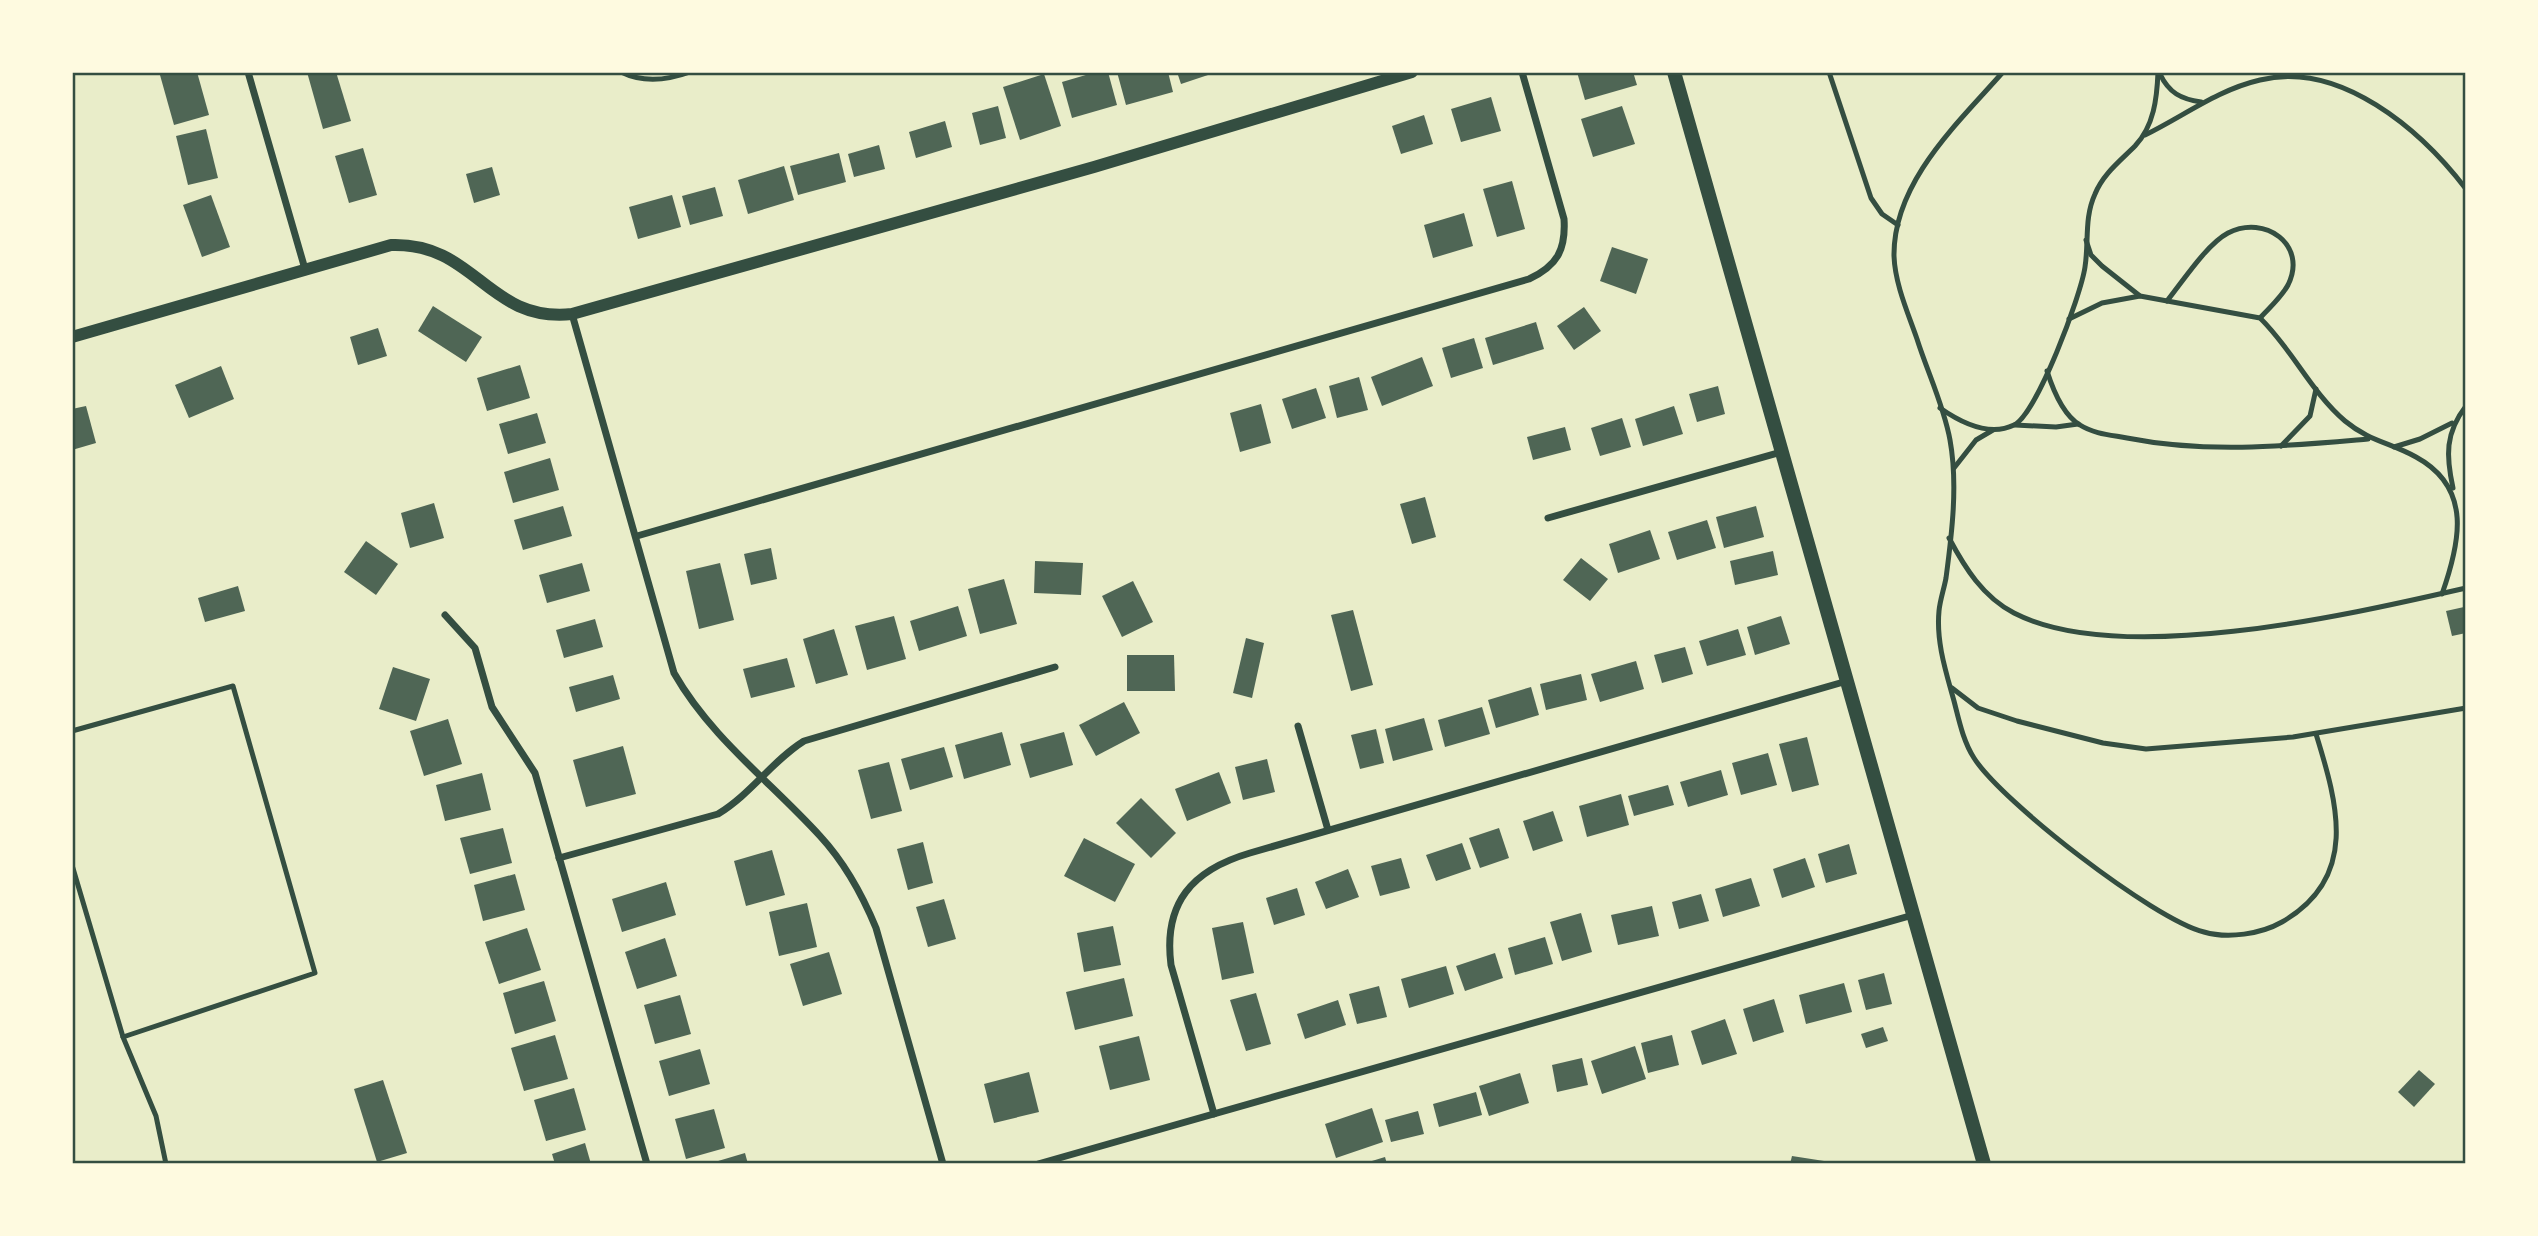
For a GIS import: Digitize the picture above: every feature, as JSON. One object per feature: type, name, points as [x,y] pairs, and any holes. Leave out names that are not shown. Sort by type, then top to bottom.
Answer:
[{"type":"main road","points":[[1674,72],[1984,1164]]},
{"type":"street","points":[[248,72],[305,269]]},
{"type":"street","points":[[72,337],[391,245],[411,244],[433,249],[453,259],[506,301],[526,312],[553,316],[572,314],[1081,171],[1412,72]]},
{"type":"street","points":[[637,536],[1529,279],[1546,271],[1560,256],[1565,237],[1564,219],[1522,72]]},
{"type":"street","points":[[572,314],[674,673],[701,717],[822,838],[861,893],[876,928],[943,1164]]},
{"type":"street","points":[[1548,518],[1782,452]]},
{"type":"street","points":[[444,615],[475,648],[492,708],[535,773],[647,1164]]},
{"type":"street","points":[[559,858],[718,814],[735,804],[791,749],[804,741],[1055,667]]},
{"type":"street","points":[[1214,1114],[1171,965],[1168,944],[1177,906],[1188,888],[1206,871],[1226,860],[1847,681]]},
{"type":"street","points":[[1298,726],[1328,830]]},
{"type":"street","points":[[1038,1164],[1913,915]]},
{"type":"lane","points":[[621,72],[647,79],[669,78],[690,72]]},
{"type":"lane","points":[[1829,72],[1871,198],[1882,214],[1898,225]]},
{"type":"lane","points":[[2003,72],[1944,139],[1922,170],[1908,195],[1898,225],[1894,256],[1899,285],[1949,436],[1954,468],[1939,630],[1950,685],[1973,757],[1994,782],[2133,895],[2172,919],[2206,933],[2252,932],[2276,925],[2305,908],[2324,884],[2335,850],[2337,807],[2316,734]]},
{"type":"lane","points":[[2159,72],[2166,86],[2176,95],[2201,102]]},
{"type":"lane","points":[[2142,136],[2157,99],[2159,72]]},
{"type":"lane","points":[[2015,425],[2042,388],[2069,319],[2085,266],[2087,215],[2095,192],[2112,167],[2142,136],[2201,102],[2261,79],[2292,75],[2320,79],[2359,96],[2418,137],[2448,165],[2466,189]]},
{"type":"lane","points":[[2167,301],[2224,234],[2249,226],[2261,226],[2285,242],[2291,256],[2292,271],[2288,285],[2260,318]]},
{"type":"lane","points":[[2086,240],[2091,255],[2140,296]]},
{"type":"lane","points":[[2069,319],[2102,303],[2140,296],[2260,318],[2343,419],[2368,439],[2416,457],[2438,472],[2454,493]]},
{"type":"lane","points":[[2047,371],[2054,391],[2078,424],[2095,432],[2163,445],[2230,449],[2368,439]]},
{"type":"lane","points":[[2281,446],[2310,416],[2316,389]]},
{"type":"lane","points":[[2391,447],[2413,442],[2452,423],[2466,406]]},
{"type":"lane","points":[[1940,408],[1974,427],[1995,429],[2015,425],[2056,427],[2078,424]]},
{"type":"lane","points":[[2442,594],[2456,556],[2458,520],[2448,465],[2452,423]]},
{"type":"lane","points":[[1954,468],[1976,440],[1995,429]]},
{"type":"lane","points":[[1949,538],[1965,569],[1988,595],[2013,613],[2042,625],[2078,633],[2181,634],[2278,626],[2348,615],[2466,588]]},
{"type":"lane","points":[[1950,685],[1978,708],[2017,721],[2103,743],[2146,749],[2316,734],[2466,708]]},
{"type":"lane","points":[[72,731],[233,686],[316,973],[123,1037]]},
{"type":"lane","points":[[72,865],[123,1037],[156,1116],[166,1164]]},
{"type":"building","points":[[197,72],[209,115],[174,125],[160,75]]},
{"type":"building","points":[[307,72],[336,72],[351,121],[323,129]]},
{"type":"building","points":[[1096,72],[1108,72],[1117,105],[1072,118],[1062,82]]},
{"type":"building","points":[[1117,72],[1168,72],[1173,92],[1126,105]]},
{"type":"building","points":[[1177,72],[1217,72],[1181,84]]},
{"type":"building","points":[[1577,72],[1633,72],[1637,85],[1585,100]]},
{"type":"building","points":[[1044,74],[1061,126],[1020,140],[1003,87]]},
{"type":"building","points":[[1491,97],[1501,131],[1461,142],[1451,109]]},
{"type":"building","points":[[998,106],[1006,138],[980,145],[972,113]]},
{"type":"building","points":[[1622,106],[1635,144],[1593,157],[1581,119]]},
{"type":"building","points":[[1424,115],[1433,144],[1401,154],[1392,126]]},
{"type":"building","points":[[945,121],[952,147],[916,158],[909,132]]},
{"type":"building","points":[[206,129],[218,178],[188,185],[176,136]]},
{"type":"building","points":[[879,145],[885,169],[854,177],[848,154]]},
{"type":"building","points":[[363,148],[377,195],[349,203],[335,156]]},
{"type":"building","points":[[839,153],[846,182],[798,195],[790,166]]},
{"type":"building","points":[[784,166],[794,200],[748,214],[738,180]]},
{"type":"building","points":[[492,167],[500,195],[474,203],[466,174]]},
{"type":"building","points":[[1512,181],[1525,229],[1497,237],[1483,189]]},
{"type":"building","points":[[715,187],[723,216],[690,225],[682,196]]},
{"type":"building","points":[[211,195],[230,247],[202,257],[183,205]]},
{"type":"building","points":[[672,195],[681,227],[638,239],[629,207]]},
{"type":"building","points":[[1464,213],[1473,246],[1433,258],[1424,225]]},
{"type":"building","points":[[1612,247],[1648,259],[1636,294],[1600,281]]},
{"type":"building","points":[[433,306],[482,337],[466,362],[418,331]]},
{"type":"building","points":[[1584,307],[1601,331],[1574,350],[1557,326]]},
{"type":"building","points":[[1536,322],[1544,349],[1493,365],[1485,338]]},
{"type":"building","points":[[378,328],[387,356],[358,365],[350,337]]},
{"type":"building","points":[[1474,338],[1483,368],[1451,378],[1442,348]]},
{"type":"building","points":[[1422,357],[1433,386],[1382,406],[1371,377]]},
{"type":"building","points":[[520,365],[530,398],[487,411],[477,378]]},
{"type":"building","points":[[221,366],[234,399],[189,418],[175,385]]},
{"type":"building","points":[[1359,377],[1368,410],[1337,418],[1329,386]]},
{"type":"building","points":[[1718,386],[1725,414],[1697,422],[1689,394]]},
{"type":"building","points":[[1316,388],[1326,418],[1292,429],[1282,399]]},
{"type":"building","points":[[1261,404],[1271,443],[1240,452],[1230,413]]},
{"type":"building","points":[[86,406],[96,443],[72,450],[72,409]]},
{"type":"building","points":[[1674,406],[1683,434],[1643,446],[1635,419]]},
{"type":"building","points":[[537,413],[546,443],[508,454],[499,424]]},
{"type":"building","points":[[1622,418],[1631,447],[1600,456],[1591,428]]},
{"type":"building","points":[[1565,427],[1571,450],[1533,460],[1527,437]]},
{"type":"building","points":[[550,458],[559,490],[513,503],[504,472]]},
{"type":"building","points":[[1425,497],[1436,537],[1412,544],[1400,504]]},
{"type":"building","points":[[434,503],[444,538],[410,548],[401,513]]},
{"type":"building","points":[[563,506],[572,536],[523,550],[514,520]]},
{"type":"building","points":[[1756,506],[1764,537],[1724,548],[1716,517]]},
{"type":"building","points":[[1707,520],[1716,548],[1677,560],[1668,532]]},
{"type":"building","points":[[1650,530],[1660,559],[1618,573],[1609,544]]},
{"type":"building","points":[[366,541],[398,564],[376,595],[344,572]]},
{"type":"building","points":[[771,548],[777,579],[751,585],[744,554]]},
{"type":"building","points":[[1773,551],[1778,575],[1735,585],[1730,561]]},
{"type":"building","points":[[1581,558],[1608,579],[1590,601],[1563,580]]},
{"type":"building","points":[[1035,561],[1083,563],[1081,595],[1034,593]]},
{"type":"building","points":[[582,563],[590,591],[547,603],[539,575]]},
{"type":"building","points":[[720,563],[734,620],[699,629],[686,571]]},
{"type":"building","points":[[1004,579],[1017,624],[980,634],[968,589]]},
{"type":"building","points":[[1133,581],[1153,622],[1122,637],[1102,596]]},
{"type":"building","points":[[238,586],[245,611],[205,622],[198,598]]},
{"type":"building","points":[[958,606],[967,636],[919,651],[910,621]]},
{"type":"building","points":[[2464,607],[2466,633],[2452,636],[2446,611]]},
{"type":"building","points":[[1353,610],[1373,685],[1351,691],[1331,615]]},
{"type":"building","points":[[894,616],[906,659],[867,670],[855,626]]},
{"type":"building","points":[[1781,616],[1790,644],[1755,655],[1747,627]]},
{"type":"building","points":[[595,619],[603,647],[564,658],[556,630]]},
{"type":"building","points":[[834,629],[848,675],[816,684],[803,639]]},
{"type":"building","points":[[1738,629],[1746,655],[1707,666],[1699,641]]},
{"type":"building","points":[[1246,638],[1264,643],[1252,698],[1233,693]]},
{"type":"building","points":[[1685,647],[1693,674],[1662,683],[1654,655]]},
{"type":"building","points":[[1127,655],[1174,655],[1175,691],[1127,691]]},
{"type":"building","points":[[787,658],[795,687],[751,698],[743,669]]},
{"type":"building","points":[[1636,661],[1644,689],[1600,702],[1591,674]]},
{"type":"building","points":[[393,667],[430,679],[416,721],[379,709]]},
{"type":"building","points":[[1581,674],[1587,700],[1546,710],[1540,684]]},
{"type":"building","points":[[613,675],[620,699],[576,712],[569,687]]},
{"type":"building","points":[[1531,687],[1539,715],[1496,728],[1488,700]]},
{"type":"building","points":[[1124,702],[1140,733],[1096,756],[1079,725]]},
{"type":"building","points":[[1482,707],[1490,734],[1445,747],[1438,720]]},
{"type":"building","points":[[1424,718],[1433,750],[1393,761],[1385,729]]},
{"type":"building","points":[[448,719],[462,764],[424,776],[410,731]]},
{"type":"building","points":[[1376,729],[1384,763],[1360,769],[1351,735]]},
{"type":"building","points":[[1002,732],[1011,765],[964,779],[955,745]]},
{"type":"building","points":[[1064,732],[1073,765],[1030,778],[1020,744]]},
{"type":"building","points":[[1807,737],[1819,785],[1792,792],[1779,744]]},
{"type":"building","points":[[623,746],[636,794],[586,807],[573,760]]},
{"type":"building","points":[[944,747],[953,777],[910,790],[901,759]]},
{"type":"building","points":[[1768,753],[1777,785],[1741,795],[1732,763]]},
{"type":"building","points":[[1267,759],[1275,792],[1243,800],[1235,767]]},
{"type":"building","points":[[889,762],[902,811],[871,819],[858,770]]},
{"type":"building","points":[[1721,770],[1728,795],[1688,807],[1680,782]]},
{"type":"building","points":[[1219,772],[1231,803],[1187,821],[1175,789]]},
{"type":"building","points":[[482,773],[491,810],[445,821],[436,785]]},
{"type":"building","points":[[1668,785],[1674,805],[1634,816],[1628,796]]},
{"type":"building","points":[[1621,794],[1629,825],[1587,837],[1579,806]]},
{"type":"building","points":[[1141,798],[1176,833],[1151,858],[1116,823]]},
{"type":"building","points":[[1553,811],[1563,841],[1533,851],[1523,821]]},
{"type":"building","points":[[503,828],[512,863],[470,874],[460,838]]},
{"type":"building","points":[[1499,828],[1509,858],[1480,868],[1469,838]]},
{"type":"building","points":[[1084,838],[1135,864],[1115,902],[1064,876]]},
{"type":"building","points":[[923,842],[933,883],[908,890],[897,849]]},
{"type":"building","points":[[1462,843],[1471,869],[1436,881],[1426,855]]},
{"type":"building","points":[[1849,844],[1857,874],[1826,883],[1818,854]]},
{"type":"building","points":[[772,850],[785,895],[746,906],[734,861]]},
{"type":"building","points":[[1401,858],[1410,888],[1380,896],[1371,866]]},
{"type":"building","points":[[1805,858],[1815,887],[1782,898],[1773,869]]},
{"type":"building","points":[[1348,869],[1359,897],[1326,909],[1315,882]]},
{"type":"building","points":[[515,874],[525,910],[483,921],[474,885]]},
{"type":"building","points":[[1751,878],[1760,906],[1723,917],[1715,889]]},
{"type":"building","points":[[666,882],[676,915],[622,932],[612,899]]},
{"type":"building","points":[[1297,888],[1305,915],[1274,925],[1266,898]]},
{"type":"building","points":[[1701,894],[1709,921],[1679,929],[1672,902]]},
{"type":"building","points":[[944,899],[956,939],[928,947],[916,907]]},
{"type":"building","points":[[807,903],[817,947],[779,956],[769,912]]},
{"type":"building","points":[[1652,906],[1659,936],[1618,945],[1611,915]]},
{"type":"building","points":[[1581,913],[1592,952],[1562,961],[1550,922]]},
{"type":"building","points":[[1243,922],[1254,973],[1222,980],[1212,928]]},
{"type":"building","points":[[1113,926],[1121,965],[1084,972],[1077,933]]},
{"type":"building","points":[[527,928],[541,970],[499,984],[485,942]]},
{"type":"building","points":[[1545,937],[1553,964],[1515,975],[1508,948]]},
{"type":"building","points":[[665,938],[677,976],[637,989],[625,952]]},
{"type":"building","points":[[829,952],[842,994],[803,1006],[790,964]]},
{"type":"building","points":[[1495,953],[1503,978],[1465,991],[1456,966]]},
{"type":"building","points":[[1446,966],[1454,994],[1409,1008],[1401,979]]},
{"type":"building","points":[[1884,973],[1892,1004],[1866,1010],[1858,980]]},
{"type":"building","points":[[1124,978],[1133,1016],[1075,1030],[1066,992]]},
{"type":"building","points":[[544,981],[556,1021],[515,1034],[503,993]]},
{"type":"building","points":[[1844,983],[1852,1012],[1806,1024],[1799,995]]},
{"type":"building","points":[[1379,986],[1387,1017],[1357,1024],[1349,994]]},
{"type":"building","points":[[1256,993],[1271,1044],[1246,1051],[1230,1000]]},
{"type":"building","points":[[680,995],[691,1034],[655,1044],[644,1005]]},
{"type":"building","points":[[1774,999],[1784,1032],[1753,1042],[1743,1009]]},
{"type":"building","points":[[1338,1000],[1346,1025],[1305,1039],[1297,1014]]},
{"type":"building","points":[[1725,1019],[1737,1054],[1702,1065],[1691,1031]]},
{"type":"building","points":[[1883,1027],[1888,1041],[1866,1048],[1861,1034]]},
{"type":"building","points":[[555,1035],[568,1079],[524,1091],[511,1048]]},
{"type":"building","points":[[1672,1035],[1679,1065],[1648,1073],[1641,1043]]},
{"type":"building","points":[[1139,1036],[1150,1080],[1110,1090],[1099,1046]]},
{"type":"building","points":[[1635,1046],[1646,1079],[1602,1094],[1591,1061]]},
{"type":"building","points":[[700,1049],[710,1084],[669,1096],[659,1061]]},
{"type":"building","points":[[1582,1058],[1588,1085],[1557,1092],[1552,1065]]},
{"type":"building","points":[[2419,1070],[2435,1084],[2414,1107],[2398,1092]]},
{"type":"building","points":[[1029,1072],[1039,1112],[994,1123],[984,1084]]},
{"type":"building","points":[[1520,1073],[1529,1103],[1489,1116],[1479,1086]]},
{"type":"building","points":[[383,1080],[407,1153],[377,1162],[354,1089]]},
{"type":"building","points":[[574,1088],[586,1130],[546,1141],[534,1100]]},
{"type":"building","points":[[1476,1092],[1482,1115],[1439,1127],[1433,1104]]},
{"type":"building","points":[[1372,1108],[1383,1142],[1336,1158],[1325,1124]]},
{"type":"building","points":[[714,1109],[725,1148],[686,1159],[675,1119]]},
{"type":"building","points":[[1418,1111],[1424,1134],[1391,1142],[1385,1120]]},
{"type":"building","points":[[585,1143],[591,1164],[555,1164],[552,1154]]},
{"type":"building","points":[[745,1153],[748,1164],[708,1164]]},
{"type":"building","points":[[1792,1156],[1837,1163],[1837,1164],[1790,1164]]},
{"type":"building","points":[[1385,1157],[1387,1164],[1362,1164]]}]
